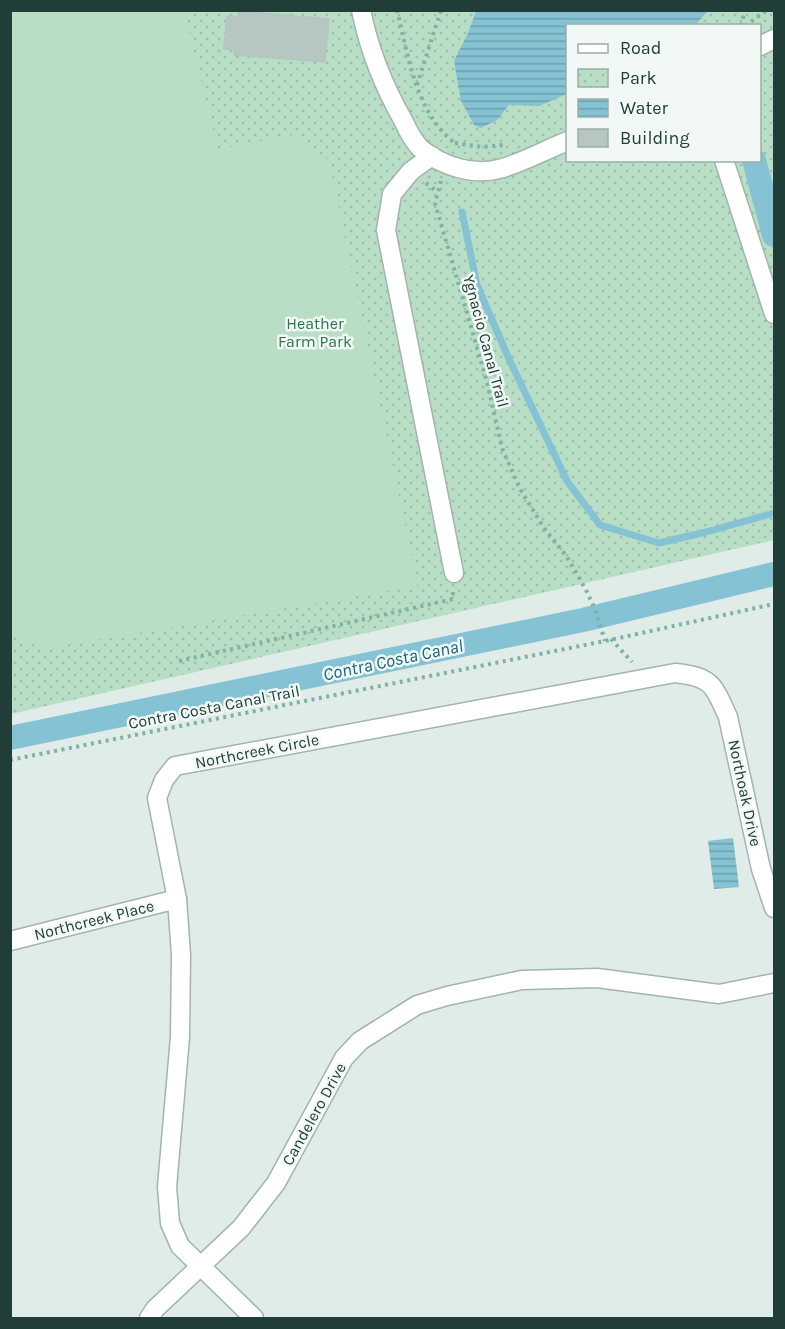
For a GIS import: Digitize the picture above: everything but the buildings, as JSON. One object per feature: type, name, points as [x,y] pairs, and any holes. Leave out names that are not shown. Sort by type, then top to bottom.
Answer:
[{"type":"street","points":[[361,10],[367,39],[390,97],[420,148],[440,160],[468,171],[499,170],[566,141]]},
{"type":"street","points":[[440,160],[411,171],[392,194],[386,230],[454,573]]},
{"type":"street","points":[[725,162],[774,314]]},
{"type":"street","name":"Northcreek Circle","points":[[254,1318],[200,1268],[180,1246],[170,1223],[167,1187],[180,1036],[181,955],[177,899],[157,798],[164,780],[175,766],[675,673],[693,675],[708,681]]},
{"type":"street","name":"Northoak Drive","points":[[708,681],[728,717],[761,869],[774,908]]},
{"type":"street","name":"Northcreek Place","points":[[10,941],[177,899]]},
{"type":"street","name":"Candelero Drive","points":[[149,1318],[241,1228],[276,1183],[344,1058],[360,1041],[417,1005],[522,980],[597,978],[719,994],[760,988],[774,983]]},
{"type":"path","points":[[397,10],[417,86],[442,134],[454,143],[483,147],[511,143]]},
{"type":"path","points":[[417,86],[441,10]]},
{"type":"path","points":[[746,24],[767,10]]},
{"type":"path","name":"Ygnacio Canal Trail","points":[[454,143],[440,160],[435,203],[487,382],[502,448],[520,489],[544,528],[567,557],[595,609],[605,641]]},
{"type":"path","points":[[179,661],[453,599],[454,573]]},
{"type":"path","name":"Contra Costa Canal Trail","points":[[10,760],[605,641],[774,604]]},
{"type":"green space","points":[[11,10],[184,11],[218,149],[294,135],[329,160],[418,586],[42,649],[15,634],[10,621]]},
{"type":"green space","name":"Heather Farm Park","points":[[10,11],[774,11],[774,540],[11,714]]},
{"type":"water","points":[[476,10],[708,11],[696,24],[566,24],[566,94],[539,106],[509,105],[497,120],[481,128],[474,125],[461,101],[454,61]]},
{"type":"water","points":[[733,838],[739,887],[714,889],[708,841]]},
{"type":"waterway","points":[[755,162],[774,235]]},
{"type":"waterway","points":[[462,212],[477,285],[509,359],[567,481],[600,525],[659,543],[774,513]]},
{"type":"waterway","name":"Contra Costa Canal","points":[[10,738],[583,620],[774,574]]}]
